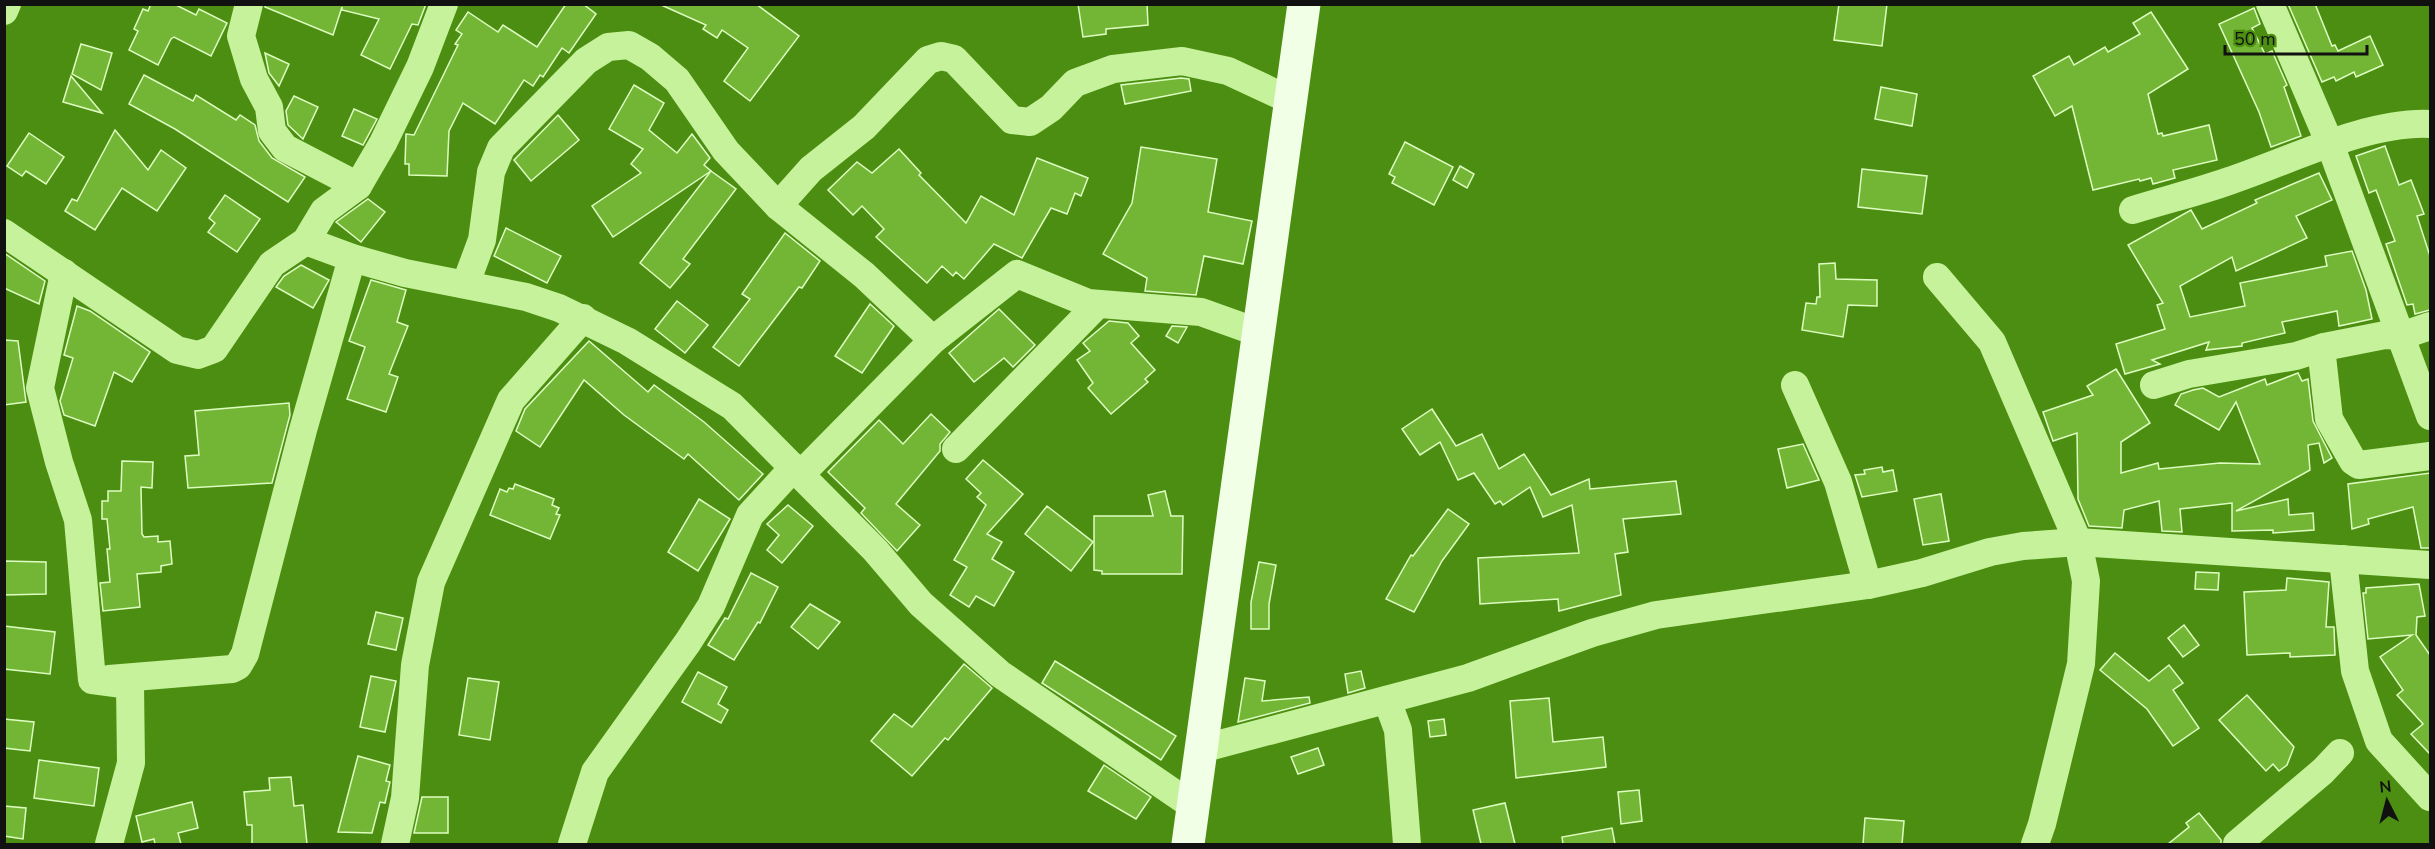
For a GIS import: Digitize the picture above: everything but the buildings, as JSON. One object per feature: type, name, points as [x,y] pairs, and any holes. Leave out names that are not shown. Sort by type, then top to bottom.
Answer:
[{"type":"main road","points":[[1188,844],[1304,4]]},
{"type":"street","points":[[4,11],[7,4]]},
{"type":"street","points":[[249,4],[241,36],[254,79],[269,107],[272,131],[285,148],[358,186]]},
{"type":"street","points":[[4,232],[177,350],[198,355],[214,349],[272,264],[306,241],[324,211],[358,186],[420,67],[444,4]]},
{"type":"street","points":[[2270,4],[2330,144],[2430,416]]},
{"type":"street","points":[[466,283],[482,240],[491,172],[501,148],[586,61],[608,47],[628,45],[650,57],[677,80],[726,151],[778,206],[864,275],[933,340]]},
{"type":"street","points":[[778,206],[812,169],[864,127],[928,60],[941,56],[954,59],[1012,120],[1030,122],[1051,108],[1075,83],[1113,69],[1182,61],[1227,71],[1290,100]]},
{"type":"street","points":[[2133,210],[2229,181],[2330,144],[2385,129],[2416,123],[2430,123]]},
{"type":"street","points":[[306,241],[352,258],[405,273],[466,283],[526,297],[583,318],[627,341],[732,406],[876,550],[921,604],[1000,674],[1193,806]]},
{"type":"street","points":[[92,680],[232,669],[238,666],[245,654],[303,430],[352,258]]},
{"type":"street","points":[[64,273],[40,388],[59,462],[78,520],[92,680]]},
{"type":"street","points":[[572,844],[595,772],[711,606],[750,515],[933,340],[1017,274],[1088,303],[1201,312],[1257,332]]},
{"type":"street","points":[[1937,278],[1992,342],[2078,542],[2086,581],[2081,664],[2042,824],[2035,844]]},
{"type":"street","points":[[956,449],[1098,304]]},
{"type":"street","points":[[394,844],[405,798],[415,665],[431,582],[511,400],[583,318]]},
{"type":"street","points":[[2154,385],[2189,374],[2296,356],[2324,347],[2385,335],[2401,336],[2430,326]]},
{"type":"street","points":[[2324,347],[2323,377],[2329,419],[2353,461],[2359,465],[2430,456]]},
{"type":"street","points":[[1795,385],[1838,482],[1869,585]]},
{"type":"street","points":[[1201,749],[1468,678],[1592,633],[1656,615],[1869,585],[1922,573],[1990,552],[2023,546],[2078,542],[2430,565]]},
{"type":"street","points":[[2343,559],[2355,671],[2379,741],[2430,797]]},
{"type":"street","points":[[92,680],[130,685],[131,763],[109,844]]},
{"type":"street","points":[[1387,700],[1398,730],[1407,844]]},
{"type":"street","points":[[2236,844],[2323,771],[2340,753]]}]
